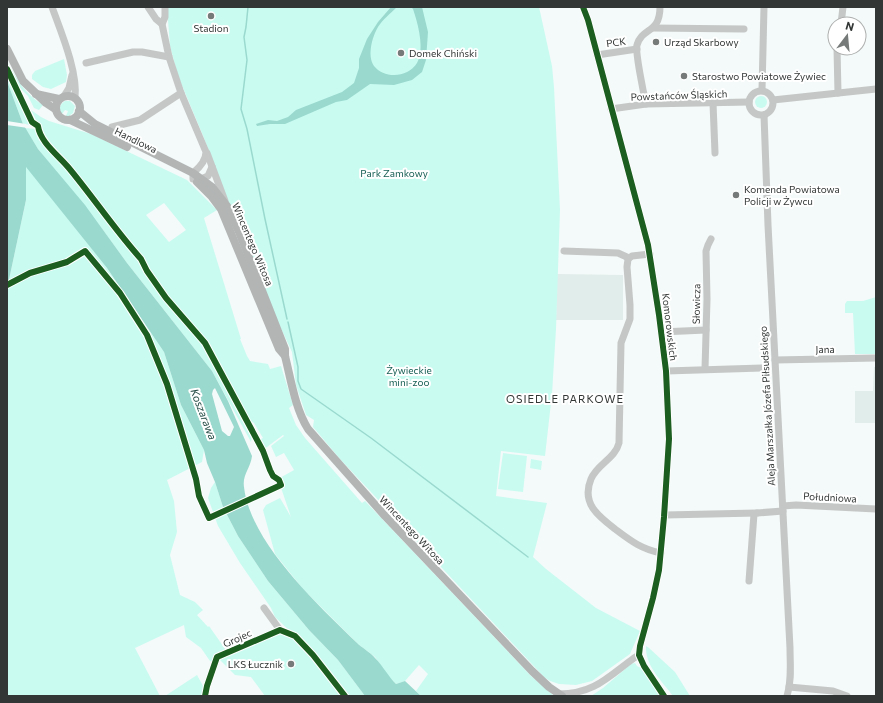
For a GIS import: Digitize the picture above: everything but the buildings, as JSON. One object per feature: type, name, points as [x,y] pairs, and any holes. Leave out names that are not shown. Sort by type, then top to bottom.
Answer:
[{"type":"main road","points":[[7,49],[23,81],[46,104],[56,109]]},
{"type":"main road","points":[[36,94],[61,98],[72,96],[79,104],[79,111],[76,117],[70,120],[62,118],[56,113],[56,105],[61,98]]},
{"type":"main road","name":"Handlowa","points":[[79,111],[95,124],[196,177]]},
{"type":"main road","name":"Handlowa","points":[[70,120],[196,177]]},
{"type":"main road","name":"Wincentego Witosa","points":[[196,177],[212,188],[227,206],[239,232],[285,349],[285,356],[304,422],[314,436],[385,516],[526,666],[549,687],[561,695]]},
{"type":"main road","name":"Wincentego Witosa","points":[[196,177],[221,209],[279,349],[285,356]]},
{"type":"street","points":[[52,7],[73,73],[76,87],[75,98]]},
{"type":"street","points":[[148,7],[156,19],[162,24]]},
{"type":"street","points":[[165,7],[162,24],[169,57],[181,93],[206,149],[227,206]]},
{"type":"street","name":"Komorowskich","points":[[582,7],[588,20],[650,254],[666,371],[669,439],[661,553],[657,581],[639,655]]},
{"type":"street","points":[[762,90],[764,7]]},
{"type":"street","points":[[646,104],[637,45],[642,36],[653,28],[659,21],[660,8]]},
{"type":"street","points":[[653,28],[744,29]]},
{"type":"street","name":"PCK","points":[[597,55],[637,49]]},
{"type":"street","points":[[86,63],[133,52],[142,52],[169,57]]},
{"type":"street","points":[[837,56],[838,93]]},
{"type":"street","points":[[61,98],[69,88],[73,73]]},
{"type":"street","points":[[773,100],[876,89]]},
{"type":"street","points":[[762,90],[769,93],[773,100],[771,109],[764,114],[755,113],[749,106],[749,98],[754,92],[762,90]]},
{"type":"street","points":[[112,127],[140,120],[181,93]]},
{"type":"street","name":"Powstańców Śląskich","points":[[611,108],[646,104],[749,102]]},
{"type":"street","points":[[713,103],[715,153]]},
{"type":"street","name":"Aleja Marszałka Józefa Piłsudskiego","points":[[764,114],[791,670],[790,687],[787,696]]},
{"type":"street","points":[[196,177],[205,159],[206,149]]},
{"type":"street","points":[[196,177],[208,176],[212,167]]},
{"type":"street","name":"Słowicza","points":[[705,369],[707,298],[706,251],[711,239]]},
{"type":"street","points":[[564,251],[618,253],[629,258],[632,256],[650,254]]},
{"type":"street","points":[[629,258],[627,267],[630,319],[623,338],[621,349],[619,443],[613,454],[590,480],[588,498],[597,514],[628,539],[641,548],[661,553]]},
{"type":"street","points":[[661,332],[706,330]]},
{"type":"street","name":"Jana","points":[[775,360],[876,358]]},
{"type":"street","points":[[666,371],[762,368]]},
{"type":"street","name":"Południowa","points":[[664,515],[757,513],[796,505],[876,509]]},
{"type":"street","points":[[749,581],[753,519],[754,514],[757,513]]},
{"type":"street","points":[[264,608],[280,630],[295,636],[313,655],[345,696]]},
{"type":"street","name":"Grojec","points":[[205,696],[206,686],[217,658],[280,630]]},
{"type":"street","points":[[639,655],[644,666],[664,696]]},
{"type":"street","name":"Wincentego Witosa","points":[[561,695],[577,693],[597,686],[639,655]]},
{"type":"street","points":[[790,687],[833,691],[847,696]]},
{"type":"shaded area","points":[[557,274],[623,275],[623,320],[556,320]]},
{"type":"shaded area","points":[[874,367],[876,367],[876,423],[855,423],[855,391],[873,391]]},
{"type":"green space","name":"Park Zamkowy","points":[[167,7],[539,7],[552,66],[560,210],[552,394],[545,456],[501,451],[496,496],[547,503],[533,557],[596,608],[640,631],[630,654],[592,681],[576,685],[559,684],[544,677],[340,459],[313,427],[314,420],[306,415],[296,385],[292,352],[222,187],[204,138],[178,76],[170,46]]},
{"type":"green space","points":[[64,59],[67,75],[66,82],[51,89],[43,87],[32,79],[32,75],[35,71]]},
{"type":"green space","points":[[8,63],[27,92],[43,105],[39,110],[34,108],[28,96],[20,88]]},
{"type":"green space","points":[[7,76],[31,125],[23,124],[7,81]]},
{"type":"green space","points":[[763,96],[766,97],[766,107],[759,108],[756,107],[755,100],[756,97]]},
{"type":"green space","points":[[65,101],[70,101],[75,106],[73,113],[69,116],[66,116],[68,111],[65,110],[62,114],[60,110],[61,105]]},
{"type":"green space","points":[[31,110],[49,121],[91,134],[187,180],[217,210],[204,218],[240,339],[250,361],[268,364],[270,369],[281,366],[293,405],[289,408],[296,425],[305,438],[362,503],[365,501],[531,676],[554,696],[421,696],[416,691],[428,674],[419,665],[405,681],[396,684],[388,676],[375,657],[358,644],[303,589],[275,554],[263,510],[266,505],[280,498],[291,517],[278,479],[294,470],[284,453],[276,457],[271,446],[284,436],[283,435],[263,450],[259,440],[263,438],[254,423],[247,419],[206,341],[167,297],[141,255],[110,219],[79,178],[41,134],[40,125]],"holes":[[[164,203],[186,230],[169,242],[146,215]]]},
{"type":"green space","points":[[25,128],[36,129],[39,137],[140,260],[165,300],[199,338],[251,433],[251,442],[212,371],[127,263],[100,226],[38,149]]},
{"type":"green space","points":[[26,166],[107,268],[164,352],[181,405],[204,450],[202,462],[167,480],[174,501],[177,532],[170,555],[180,595],[195,602],[203,610],[197,615],[208,627],[209,626],[228,653],[280,630],[294,635],[275,617],[271,608],[240,563],[218,526],[208,498],[211,488],[215,482],[223,507],[238,536],[268,581],[309,630],[338,660],[365,696],[265,696],[251,677],[235,675],[218,658],[215,663],[210,661],[201,648],[186,637],[184,625],[135,648],[160,696],[7,696],[7,289],[26,200]]},
{"type":"green space","points":[[876,297],[876,354],[855,354],[853,313],[845,313],[845,304],[847,301],[863,301]]},
{"type":"green space","points":[[503,453],[527,456],[523,492],[498,489]]},
{"type":"green space","points":[[531,459],[542,461],[541,470],[530,468]]},
{"type":"green space","points":[[646,646],[675,672],[690,696],[673,696],[651,667],[646,653]]},
{"type":"green space","points":[[635,663],[641,668],[661,696],[591,696],[603,688],[631,664]]},
{"type":"green space","points":[[197,675],[203,686],[207,686],[205,696],[165,696]]},
{"type":"water","points":[[391,7],[397,7],[380,24],[374,36],[371,46],[372,62],[378,70],[390,75],[402,74],[413,68],[419,57],[421,44],[417,22],[411,7],[422,7],[428,32],[426,60],[422,72],[412,80],[394,85],[370,84],[347,100],[336,102],[285,124],[257,126],[256,124],[268,120],[277,121],[288,117],[296,110],[342,92],[354,83],[359,68],[359,59],[367,39],[378,22]]},
{"type":"water","name":"Koszarawa","points":[[7,81],[23,124],[38,149],[85,205],[127,263],[212,371],[228,401],[252,456],[245,475],[244,487],[249,508],[259,529],[272,550],[305,591],[356,642],[381,664],[396,684],[405,681],[421,696],[365,696],[338,660],[309,630],[268,581],[238,536],[223,507],[207,463],[204,450],[181,405],[164,352],[107,268],[26,167],[26,200],[7,289]],"holes":[[[215,388],[234,427],[230,436],[222,431],[212,394]]]},
{"type":"pier","points":[[7,121],[26,124],[28,128],[7,125]]},
{"type":"waterway","points":[[248,7],[244,37],[247,60],[241,109],[247,129],[287,319]]},
{"type":"waterway","points":[[288,322],[298,367],[298,381],[301,389],[371,438],[528,557]]},
{"type":"cycle path","points":[[583,7],[588,20],[648,245],[666,371],[669,439],[659,570],[639,655],[644,666],[664,696]]},
{"type":"cycle path","points":[[7,69],[32,122],[38,126],[39,132],[46,143],[68,167],[122,237],[141,259],[147,271],[166,298],[205,343],[263,451],[273,476],[279,480],[281,485],[209,518],[199,496],[196,479],[167,384],[147,335],[120,293],[85,251],[67,262],[30,273],[7,285]]},
{"type":"cycle path","points":[[205,696],[217,657],[280,630],[295,636],[313,655],[345,696]]},
{"type":"place","name":"Stadion","points":[[211,16]]},
{"type":"place","name":"Urząd Skarbowy","points":[[656,42]]},
{"type":"place","name":"Domek Chiński","points":[[401,53]]},
{"type":"place","name":"Starostwo Powiatowe Żywiec","points":[[684,76]]},
{"type":"place","name":"Komenda Powiatowa Policji w Żywcu","points":[[736,195]]},
{"type":"place","name":"LKS Łucznik","points":[[291,664]]},
{"type":"district","name":"OSIEDLE PARKOWE","points":[[565,398]]},
{"type":"park label","name":"Żywieckie mini-zoo","points":[[409,376]]}]
